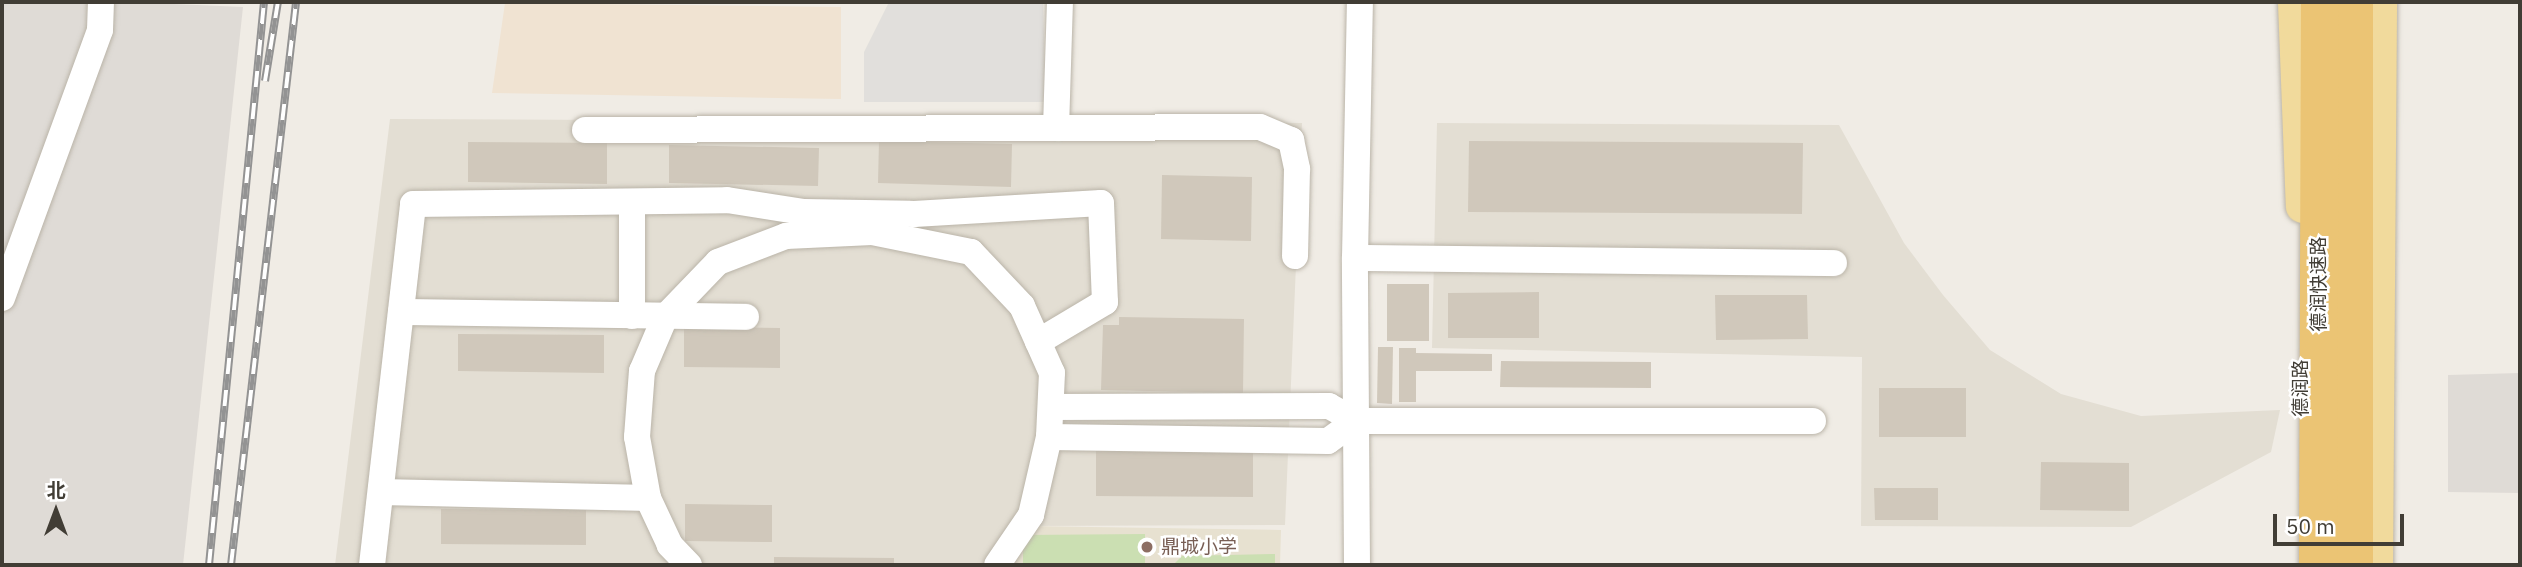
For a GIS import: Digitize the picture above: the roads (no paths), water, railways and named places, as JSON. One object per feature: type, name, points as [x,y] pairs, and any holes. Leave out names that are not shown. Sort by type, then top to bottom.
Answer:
[{"type":"highway","name":"德润快速路","points":[[2318,565],[2320,2]]},
{"type":"highway","name":"德润快速路","points":[[2354,2],[2354,565]]},
{"type":"main road","name":"德润路","points":[[2294,2],[2302,198],[2300,565]]},
{"type":"main road","points":[[2376,565],[2380,2]]},
{"type":"street","points":[[2,299],[100,30],[101,2]]},
{"type":"street","points":[[1056,128],[1059,2]]},
{"type":"street","points":[[1357,565],[1355,258],[1360,2]]},
{"type":"street","points":[[585,130],[1260,127],[1291,140],[1297,169],[1295,256]]},
{"type":"street","points":[[372,565],[413,204],[727,200],[871,222],[971,252],[1022,306],[1052,373],[1049,437],[1031,515],[997,565]]},
{"type":"street","points":[[632,202],[632,316]]},
{"type":"street","points":[[689,565],[670,545],[648,498],[637,437],[642,370],[665,317],[718,262],[786,236],[914,214],[1101,203],[1105,302],[1038,342]]},
{"type":"street","points":[[1355,258],[1834,263]]},
{"type":"street","points":[[401,312],[746,317]]},
{"type":"street","points":[[1051,407],[1329,406],[1356,421],[1813,421]]},
{"type":"street","points":[[1049,437],[1328,441],[1356,421]]},
{"type":"street","points":[[382,492],[648,498]]},
{"type":"railway","points":[[209,565],[264,2]]},
{"type":"railway","points":[[265,81],[278,2]]},
{"type":"railway","points":[[231,565],[296,2]]},
{"type":"place","name":"鼎城小学","points":[[1147,547]]}]
